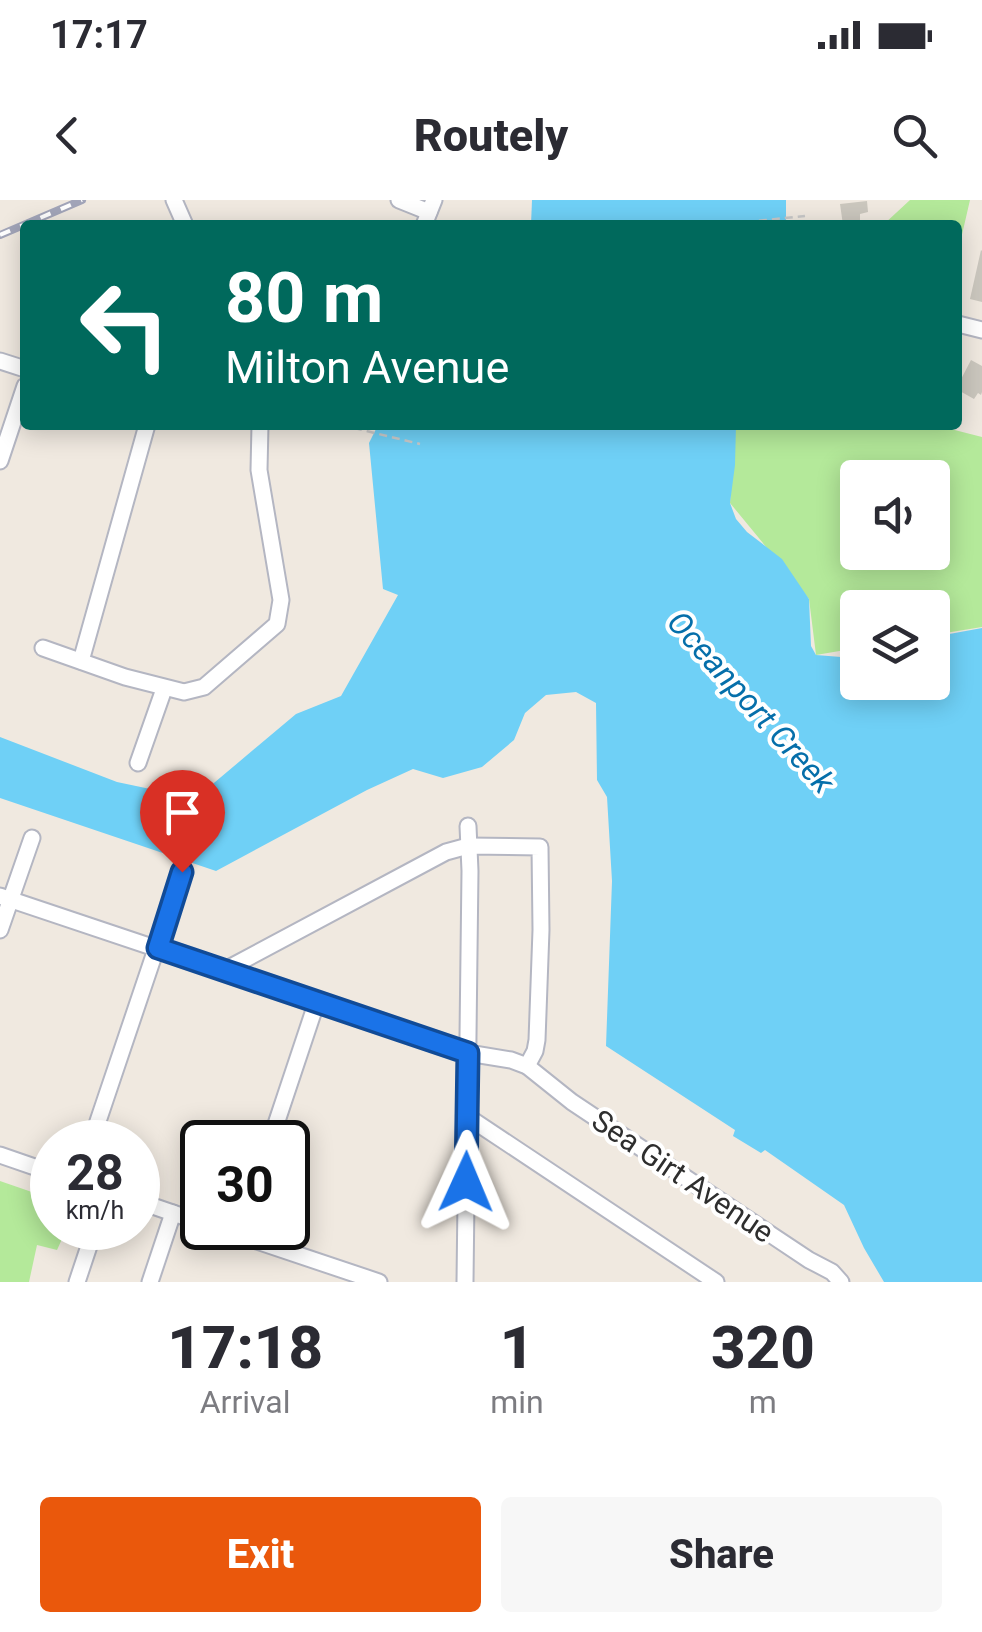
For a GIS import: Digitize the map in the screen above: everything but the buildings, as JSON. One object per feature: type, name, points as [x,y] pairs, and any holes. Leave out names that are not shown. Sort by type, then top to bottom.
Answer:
[{"type":"street","points":[[399,200],[429,212]]},
{"type":"street","points":[[0,461],[20,401]]},
{"type":"street","points":[[81,662],[146,430]]},
{"type":"street","points":[[43,648],[164,689],[184,692],[204,688],[262,639],[280,619],[282,600],[259,470],[260,430]]},
{"type":"street","points":[[138,763],[164,689]]},
{"type":"street","points":[[465,1282],[468,826]]},
{"type":"street","points":[[0,930],[5,897],[32,838]]},
{"type":"street","points":[[5,897],[468,1053],[527,1066],[535,1051],[538,1030],[540,847],[468,846],[446,852],[225,970]]},
{"type":"street","points":[[99,1120],[182,872]]},
{"type":"street","points":[[277,1120],[317,1001]]},
{"type":"street","name":"Sea Girt Avenue","points":[[527,1066],[572,1102],[832,1272],[840,1282]]},
{"type":"street","points":[[468,1117],[716,1282]]},
{"type":"street","points":[[0,1155],[30,1165]]},
{"type":"street","points":[[160,1209],[180,1215]]},
{"type":"street","points":[[150,1282],[173,1213]]},
{"type":"street","points":[[77,1282],[87,1250]]},
{"type":"street","points":[[292,1250],[379,1282]]},
{"type":"path","points":[[766,220],[805,216]]},
{"type":"path","points":[[362,430],[420,444]]},
{"type":"green space","points":[[910,200],[970,200],[962,235],[962,220],[888,220]]},
{"type":"green space","points":[[735,430],[955,430],[982,437],[982,627],[950,632],[950,590],[840,590],[840,651],[816,655],[809,599],[730,503]]},
{"type":"green space","points":[[0,1181],[30,1191],[30,1250],[36,1250],[29,1282],[0,1282]]},
{"type":"water","points":[[532,200],[786,200],[786,220],[531,220]]},
{"type":"water","name":"Oceanport Creek","points":[[376,430],[736,430],[730,503],[736,519],[782,559],[809,599],[811,646],[816,655],[840,657],[840,700],[950,700],[950,634],[982,628],[982,1282],[884,1282],[844,1205],[765,1150],[761,1153],[733,1136],[735,1130],[606,1046],[612,881],[607,797],[597,780],[596,703],[576,692],[546,695],[525,713],[514,740],[482,767],[443,778],[413,769],[216,871],[0,798],[0,737],[117,782],[155,790],[202,793],[296,714],[341,696],[398,595],[383,589],[369,443]]},
{"type":"railway","points":[[35,220],[82,200]]},
{"type":"railway","points":[[0,235],[20,226]]},
{"type":"route","points":[[182,872],[158,948],[468,1053],[466,1182]]}]
